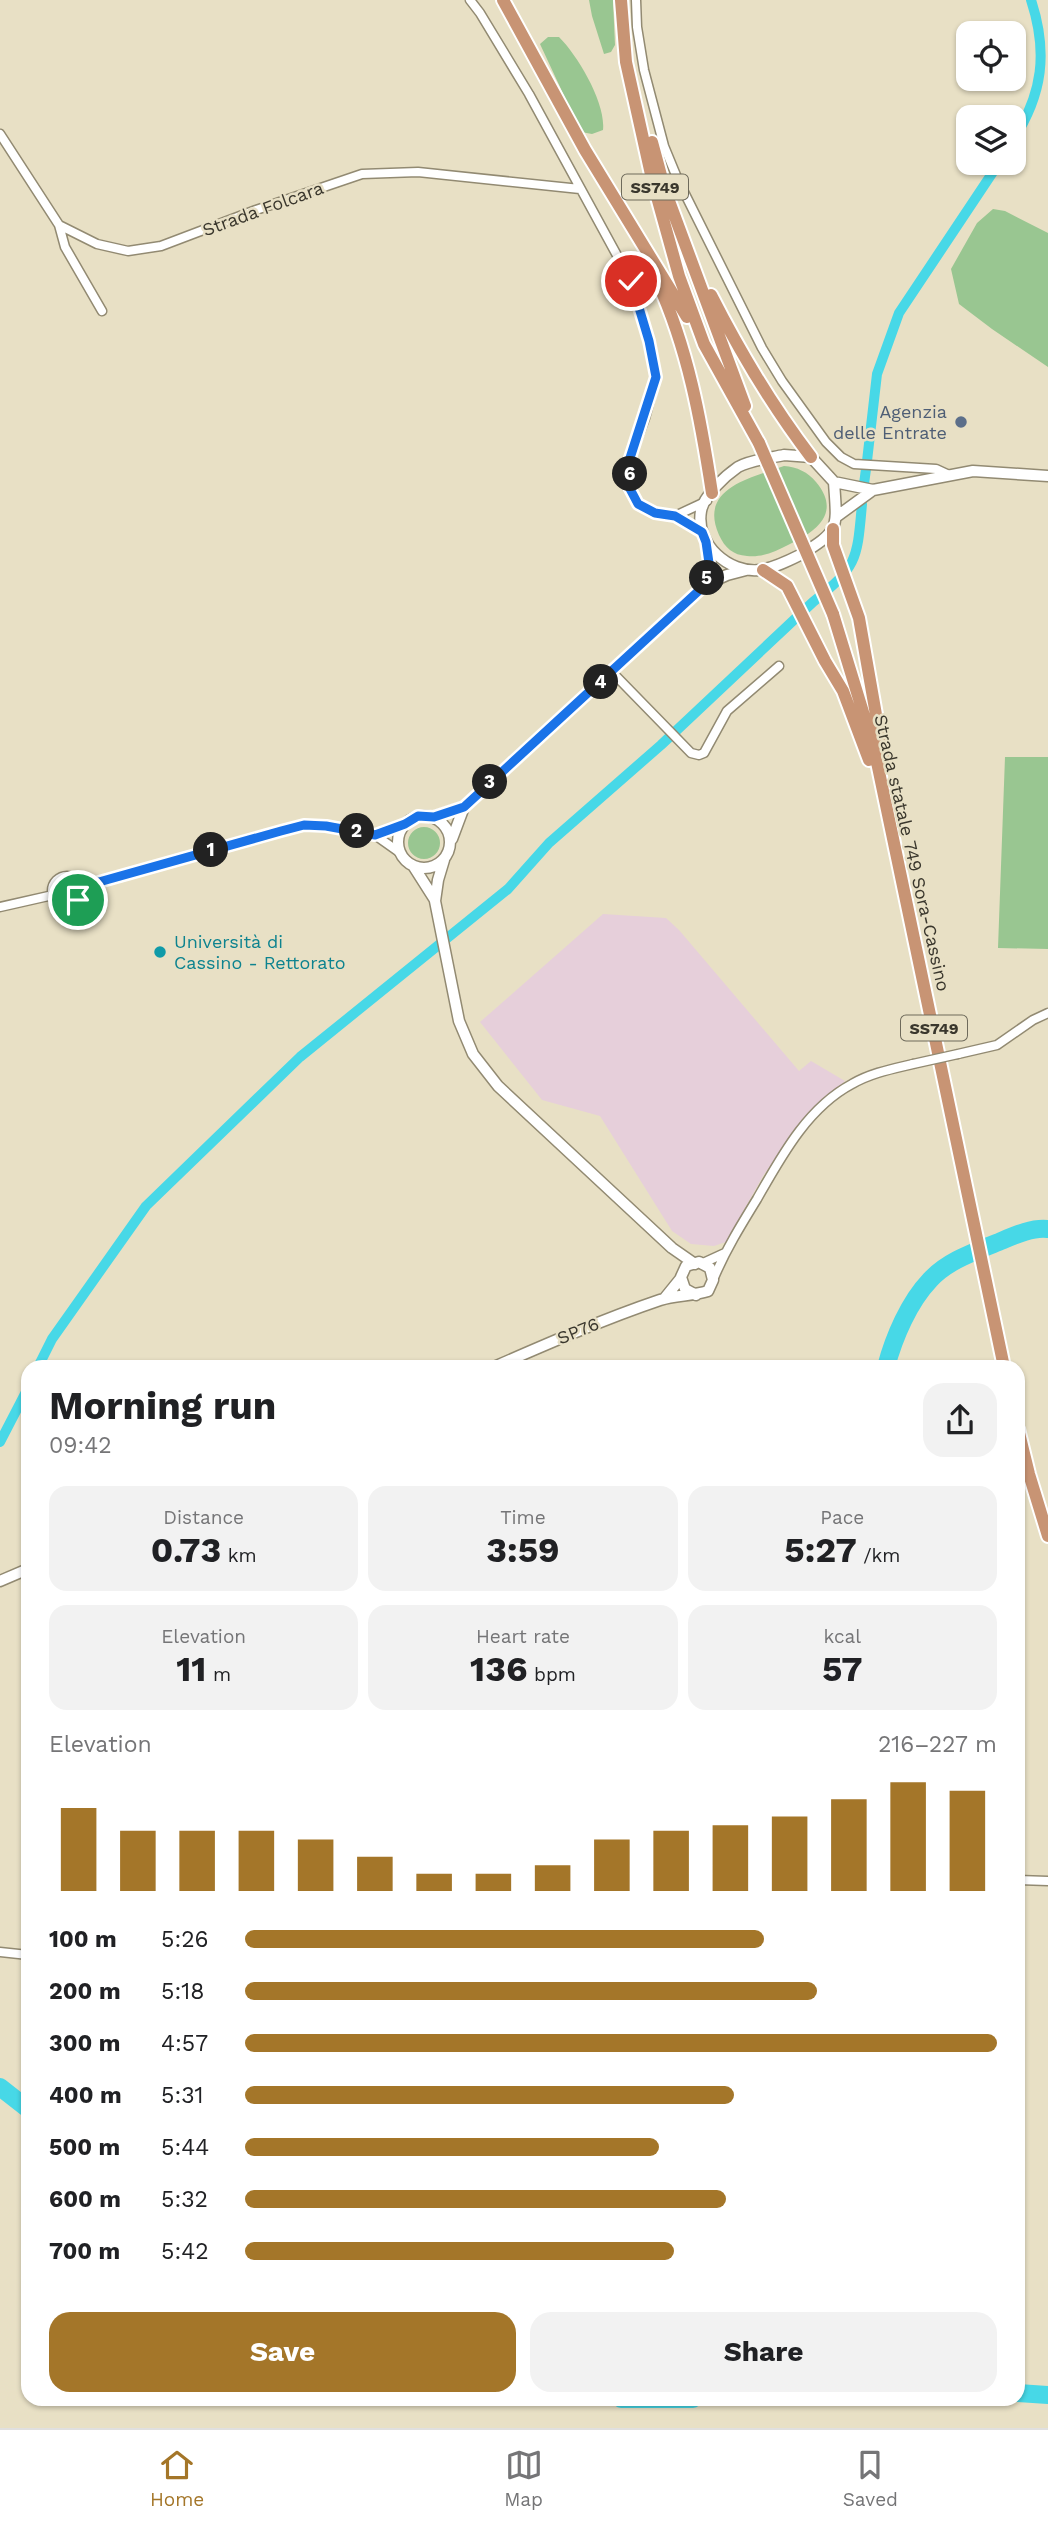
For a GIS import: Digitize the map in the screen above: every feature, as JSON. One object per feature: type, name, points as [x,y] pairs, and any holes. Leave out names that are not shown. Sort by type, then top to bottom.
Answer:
[{"type":"highway","points":[[503,0],[584,150],[704,344]]},
{"type":"highway","name":"Strada statale 749 Sora-Cassino","points":[[621,0],[626,62],[652,179],[676,265],[704,344],[759,443]]},
{"type":"highway","name":"Strada statale 749 Sora-Cassino","points":[[624,27],[665,190],[759,443],[833,614],[874,748],[1002,1360]]},
{"type":"highway","points":[[674,215],[741,353],[784,421],[811,457]]},
{"type":"highway","points":[[635,233],[681,339],[695,396],[709,497]]},
{"type":"highway","points":[[835,523],[833,545],[859,618],[881,740],[890,820]]},
{"type":"highway","points":[[763,570],[787,586],[843,691],[890,820]]},
{"type":"highway","points":[[1025,1458],[1048,1536]]},
{"type":"street","points":[[470,0],[530,94],[631,281],[649,341],[656,377],[630,458],[629,487],[638,504],[655,513],[675,516],[704,537],[723,562],[746,570]]},
{"type":"street","points":[[636,0],[637,27],[645,70],[664,146],[678,180],[762,348],[782,382],[826,442],[841,457],[855,464],[936,470],[949,475]]},
{"type":"street","points":[[0,134],[59,225],[65,247],[102,311]]},
{"type":"street","name":"Strada Folcara","points":[[59,225],[97,244],[128,251],[161,246],[362,174],[418,172],[580,189]]},
{"type":"street","points":[[705,585],[709,563],[701,510],[718,483],[740,466],[784,455],[811,457],[834,482],[873,490]]},
{"type":"street","points":[[375,835],[418,816],[434,817],[464,807],[705,585],[727,575],[746,570],[763,570],[789,561],[826,539],[848,506],[873,490],[973,471],[1048,476]]},
{"type":"street","points":[[834,482],[835,523]]},
{"type":"street","points":[[675,516],[709,497]]},
{"type":"street","points":[[612,672],[694,754],[704,752],[727,711],[779,666]]},
{"type":"street","points":[[464,807],[444,860],[435,901],[459,1021],[473,1054],[498,1086],[672,1248],[709,1268],[713,1280]]},
{"type":"street","points":[[434,817],[446,827],[451,841]]},
{"type":"street","points":[[399,852],[398,838],[405,824]]},
{"type":"street","points":[[81,887],[304,825],[375,835],[414,867],[435,901]]},
{"type":"street","points":[[414,867],[430,869],[444,860]]},
{"type":"street","points":[[63,877],[76,879],[81,887],[80,897],[72,904],[63,905],[53,895],[55,882],[63,877]]},
{"type":"street","points":[[0,908],[53,895]]},
{"type":"street","points":[[672,1248],[685,1289],[696,1295],[708,1291],[725,1253],[790,1142],[820,1107],[849,1085],[877,1072],[997,1045],[1048,1013]]},
{"type":"street","points":[[664,1299],[682,1276],[686,1266],[725,1253]]},
{"type":"street","name":"SP76","points":[[510,1360],[572,1333],[664,1299],[696,1295]]},
{"type":"street","points":[[0,1581],[21,1572]]},
{"type":"street","points":[[1025,1880],[1048,1881]]},
{"type":"street","points":[[0,1952],[21,1954]]},
{"type":"shaded area","points":[[603,914],[666,918],[799,1071],[811,1061],[845,1081],[803,1119],[763,1176],[726,1242],[714,1246],[691,1244],[672,1231],[600,1116],[542,1100],[480,1022]]},
{"type":"green space","points":[[589,0],[613,0],[615,45],[611,52],[604,54]]},
{"type":"green space","points":[[548,37],[559,37],[582,68],[600,107],[603,130],[592,134],[581,132],[540,44]]},
{"type":"green space","points":[[993,209],[1005,211],[1048,233],[1048,367],[959,304],[951,269],[977,223]]},
{"type":"green space","points":[[784,466],[802,471],[816,482],[827,503],[822,520],[808,534],[769,554],[753,556],[734,552],[719,535],[714,519],[716,506],[731,487]]},
{"type":"green space","points":[[1005,757],[1048,757],[1048,949],[998,948]]},
{"type":"green space","points":[[424,827],[435,832],[440,843],[435,854],[424,859],[413,854],[408,843],[413,832]]},
{"type":"waterway","points":[[1026,117],[1036,89],[1041,55],[1040,37],[1031,0]]},
{"type":"waterway","points":[[867,461],[877,374],[899,313],[991,175]]},
{"type":"waterway","points":[[864,484],[866,469]]},
{"type":"waterway","points":[[42,1360],[52,1339],[146,1206],[300,1057],[508,889],[549,843],[661,745],[839,579],[847,570],[856,550],[862,504]]},
{"type":"waterway","points":[[888,1360],[909,1309],[937,1273],[963,1257],[1012,1236],[1030,1230],[1048,1229]]},
{"type":"waterway","points":[[0,1442],[21,1402]]},
{"type":"waterway","points":[[0,2087],[21,2104]]},
{"type":"waterway","points":[[1025,2393],[1048,2395]]},
{"type":"place","name":"Agenzia delle Entrate","points":[[961,422]]},
{"type":"place","name":"Università di Cassino - Rettorato","points":[[160,952]]},
{"type":"route","points":[[78,900],[81,887],[304,825],[375,835],[418,816],[434,817],[464,807],[705,585],[709,563],[702,532],[675,516],[655,513],[638,504],[629,487],[630,458],[656,377],[649,341],[631,281]]}]
